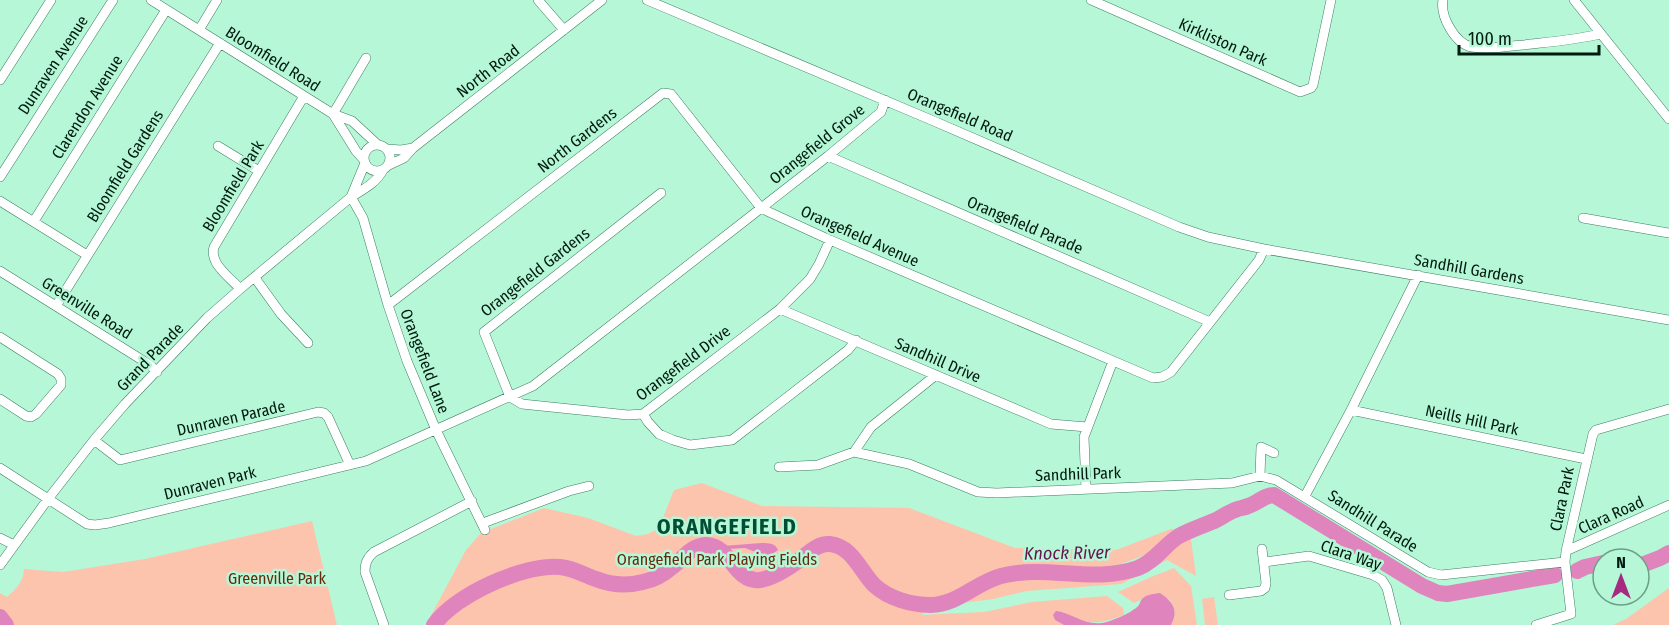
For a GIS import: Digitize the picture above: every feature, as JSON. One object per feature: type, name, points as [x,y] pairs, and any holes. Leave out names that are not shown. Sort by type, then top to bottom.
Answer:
[{"type":"street","points":[[0,80],[51,0]]},
{"type":"street","name":"Dunraven Avenue","points":[[0,177],[113,0]]},
{"type":"street","name":"Bloomfield Road","points":[[151,0],[333,114],[352,121],[383,147]]},
{"type":"street","points":[[199,30],[217,0]]},
{"type":"street","points":[[538,0],[564,30]]},
{"type":"street","name":"North Road","points":[[385,168],[404,159],[413,148],[602,0]]},
{"type":"street","name":"Orangefield Road","points":[[647,0],[1179,226],[1208,237],[1264,249]]},
{"type":"street","name":"Kirkliston Park","points":[[1091,0],[1295,91],[1305,91],[1311,88],[1314,81],[1331,0]]},
{"type":"street","points":[[1443,0],[1442,8],[1453,36],[1469,47],[1494,48],[1600,34]]},
{"type":"street","points":[[1574,0],[1669,119]]},
{"type":"street","name":"Clarendon Avenue","points":[[34,221],[166,10]]},
{"type":"street","name":"Bloomfield Gardens","points":[[56,306],[220,44]]},
{"type":"street","points":[[366,58],[333,114],[356,151],[374,171],[385,168],[390,158],[383,147]]},
{"type":"street","name":"North Gardens","points":[[388,305],[663,93],[671,94],[761,207]]},
{"type":"street","name":"Bloomfield Park","points":[[240,289],[215,262],[212,255],[214,247],[304,96]]},
{"type":"street","name":"Orangefield Grove","points":[[761,207],[881,112],[885,100]]},
{"type":"street","points":[[364,162],[365,152],[374,145],[401,150],[413,148]]},
{"type":"street","points":[[218,146],[259,171]]},
{"type":"street","name":"Orangefield Parade","points":[[828,156],[1210,322]]},
{"type":"street","name":"Grand Parade","points":[[351,197],[364,162]]},
{"type":"street","name":"Grand Parade","points":[[0,565],[94,440],[207,318],[351,197],[379,178],[385,168]]},
{"type":"street","name":"Orangefield Gardens","points":[[510,397],[484,332],[661,193]]},
{"type":"street","name":"Orangefield Lane","points":[[351,197],[363,218],[407,361],[436,430],[484,526],[569,491],[589,486]]},
{"type":"street","points":[[0,201],[87,255]]},
{"type":"street","points":[[436,430],[533,386],[761,207]]},
{"type":"street","name":"Orangefield Avenue","points":[[761,207],[830,240],[1153,378],[1162,378],[1172,372],[1259,260],[1264,249]]},
{"type":"street","points":[[1583,218],[1669,232]]},
{"type":"street","name":"Orangefield Drive","points":[[510,397],[522,404],[628,415],[643,414],[780,309],[810,279],[830,240]]},
{"type":"street","name":"Sandhill Gardens","points":[[1264,249],[1669,320]]},
{"type":"street","name":"Greenville Road","points":[[0,271],[150,365],[157,372]]},
{"type":"street","name":"Sandhill Parade","points":[[1418,275],[1351,410],[1305,496],[1428,572],[1441,575],[1565,562]]},
{"type":"street","points":[[255,278],[281,314],[308,344]]},
{"type":"street","name":"Sandhill Drive","points":[[780,309],[1051,424],[1087,427]]},
{"type":"street","points":[[0,337],[58,374],[61,379],[60,385],[31,417],[0,399]]},
{"type":"street","points":[[643,414],[659,434],[690,445],[732,440],[848,350],[856,340]]},
{"type":"street","points":[[1086,489],[1084,437],[1113,361]]},
{"type":"street","points":[[779,467],[818,465],[854,452],[871,427],[936,375]]},
{"type":"street","name":"Neills Hill Park","points":[[1351,410],[1586,459]]},
{"type":"street","name":"Clara Park","points":[[1536,625],[1571,614],[1565,562],[1566,551],[1593,434],[1596,430],[1669,410]]},
{"type":"street","name":"Dunraven Parade","points":[[94,440],[120,460],[318,412],[328,417],[350,465]]},
{"type":"street","name":"Dunraven Park","points":[[0,468],[87,524],[101,525],[366,461],[436,430]]},
{"type":"street","points":[[1274,453],[1261,447],[1260,476],[1276,480],[1305,496]]},
{"type":"street","name":"Sandhill Park","points":[[854,452],[909,464],[978,492],[1232,483],[1260,476]]},
{"type":"street","points":[[384,625],[365,572],[368,557],[472,501]]},
{"type":"street","name":"Clara Road","points":[[1566,551],[1669,505]]},
{"type":"street","points":[[0,538],[14,545]]},
{"type":"street","points":[[1230,595],[1261,591],[1265,588],[1262,549]]},
{"type":"street","name":"Clara Way","points":[[1264,562],[1309,556],[1373,575],[1382,580],[1388,588],[1396,625]]},
{"type":"green space","name":"Orangefield Park Playing Fields","points":[[702,483],[762,506],[909,508],[1015,548],[1116,550],[1171,529],[1185,530],[1156,551],[1110,568],[1000,571],[970,582],[921,615],[984,612],[1032,602],[1107,596],[1123,608],[1124,615],[1099,622],[1087,621],[1062,612],[1055,620],[1064,625],[426,625],[466,550],[481,533],[544,508],[588,518],[636,536],[648,534],[659,528],[674,490]]},
{"type":"green space","name":"Greenville Park","points":[[312,521],[337,625],[0,625],[0,593],[7,597],[13,591],[21,581],[24,569],[63,572],[145,559]]},
{"type":"green space","points":[[1190,532],[1196,576],[1167,560],[1121,584],[1027,591],[993,599],[954,604],[975,590],[1009,579],[1046,575],[1086,578],[1127,575],[1159,560]]},
{"type":"green space","points":[[1174,568],[1191,586],[1197,625],[1171,625],[1175,612],[1170,600],[1150,595],[1134,603],[1118,592]]},
{"type":"green space","points":[[1669,588],[1669,625],[1613,625],[1643,607],[1651,607],[1651,601]]},
{"type":"green space","points":[[1214,597],[1218,625],[1205,625],[1202,599]]},
{"type":"shaded area","points":[[769,543],[778,550],[771,555],[763,555],[745,548],[727,549],[723,546]]},
{"type":"shaded area","points":[[1160,593],[1173,607],[1174,615],[1171,625],[1064,625],[1055,620],[1053,615],[1056,611],[1083,621],[1106,622],[1134,609],[1146,596]]},
{"type":"waterway","name":"Knock River","points":[[434,625],[457,603],[509,576],[545,567],[560,567],[607,583],[631,584],[658,576],[669,570],[696,547],[707,545],[722,551],[744,576],[760,580],[780,573],[821,545],[838,546],[850,554],[869,580],[887,594],[916,604],[940,604],[1001,576],[1035,572],[1104,574],[1138,568],[1150,561],[1179,536],[1232,511],[1274,495],[1422,586],[1438,593],[1447,594],[1555,575]]},
{"type":"waterway","name":"Knock River","points":[[1651,561],[1669,553]]},
{"type":"waterway","name":"Knock River","points":[[1577,571],[1591,566]]},
{"type":"waterway","name":"Knock River","points":[[0,617],[6,625]]},
{"type":"district","name":"ORANGEFIELD","points":[[727,526]]}]
